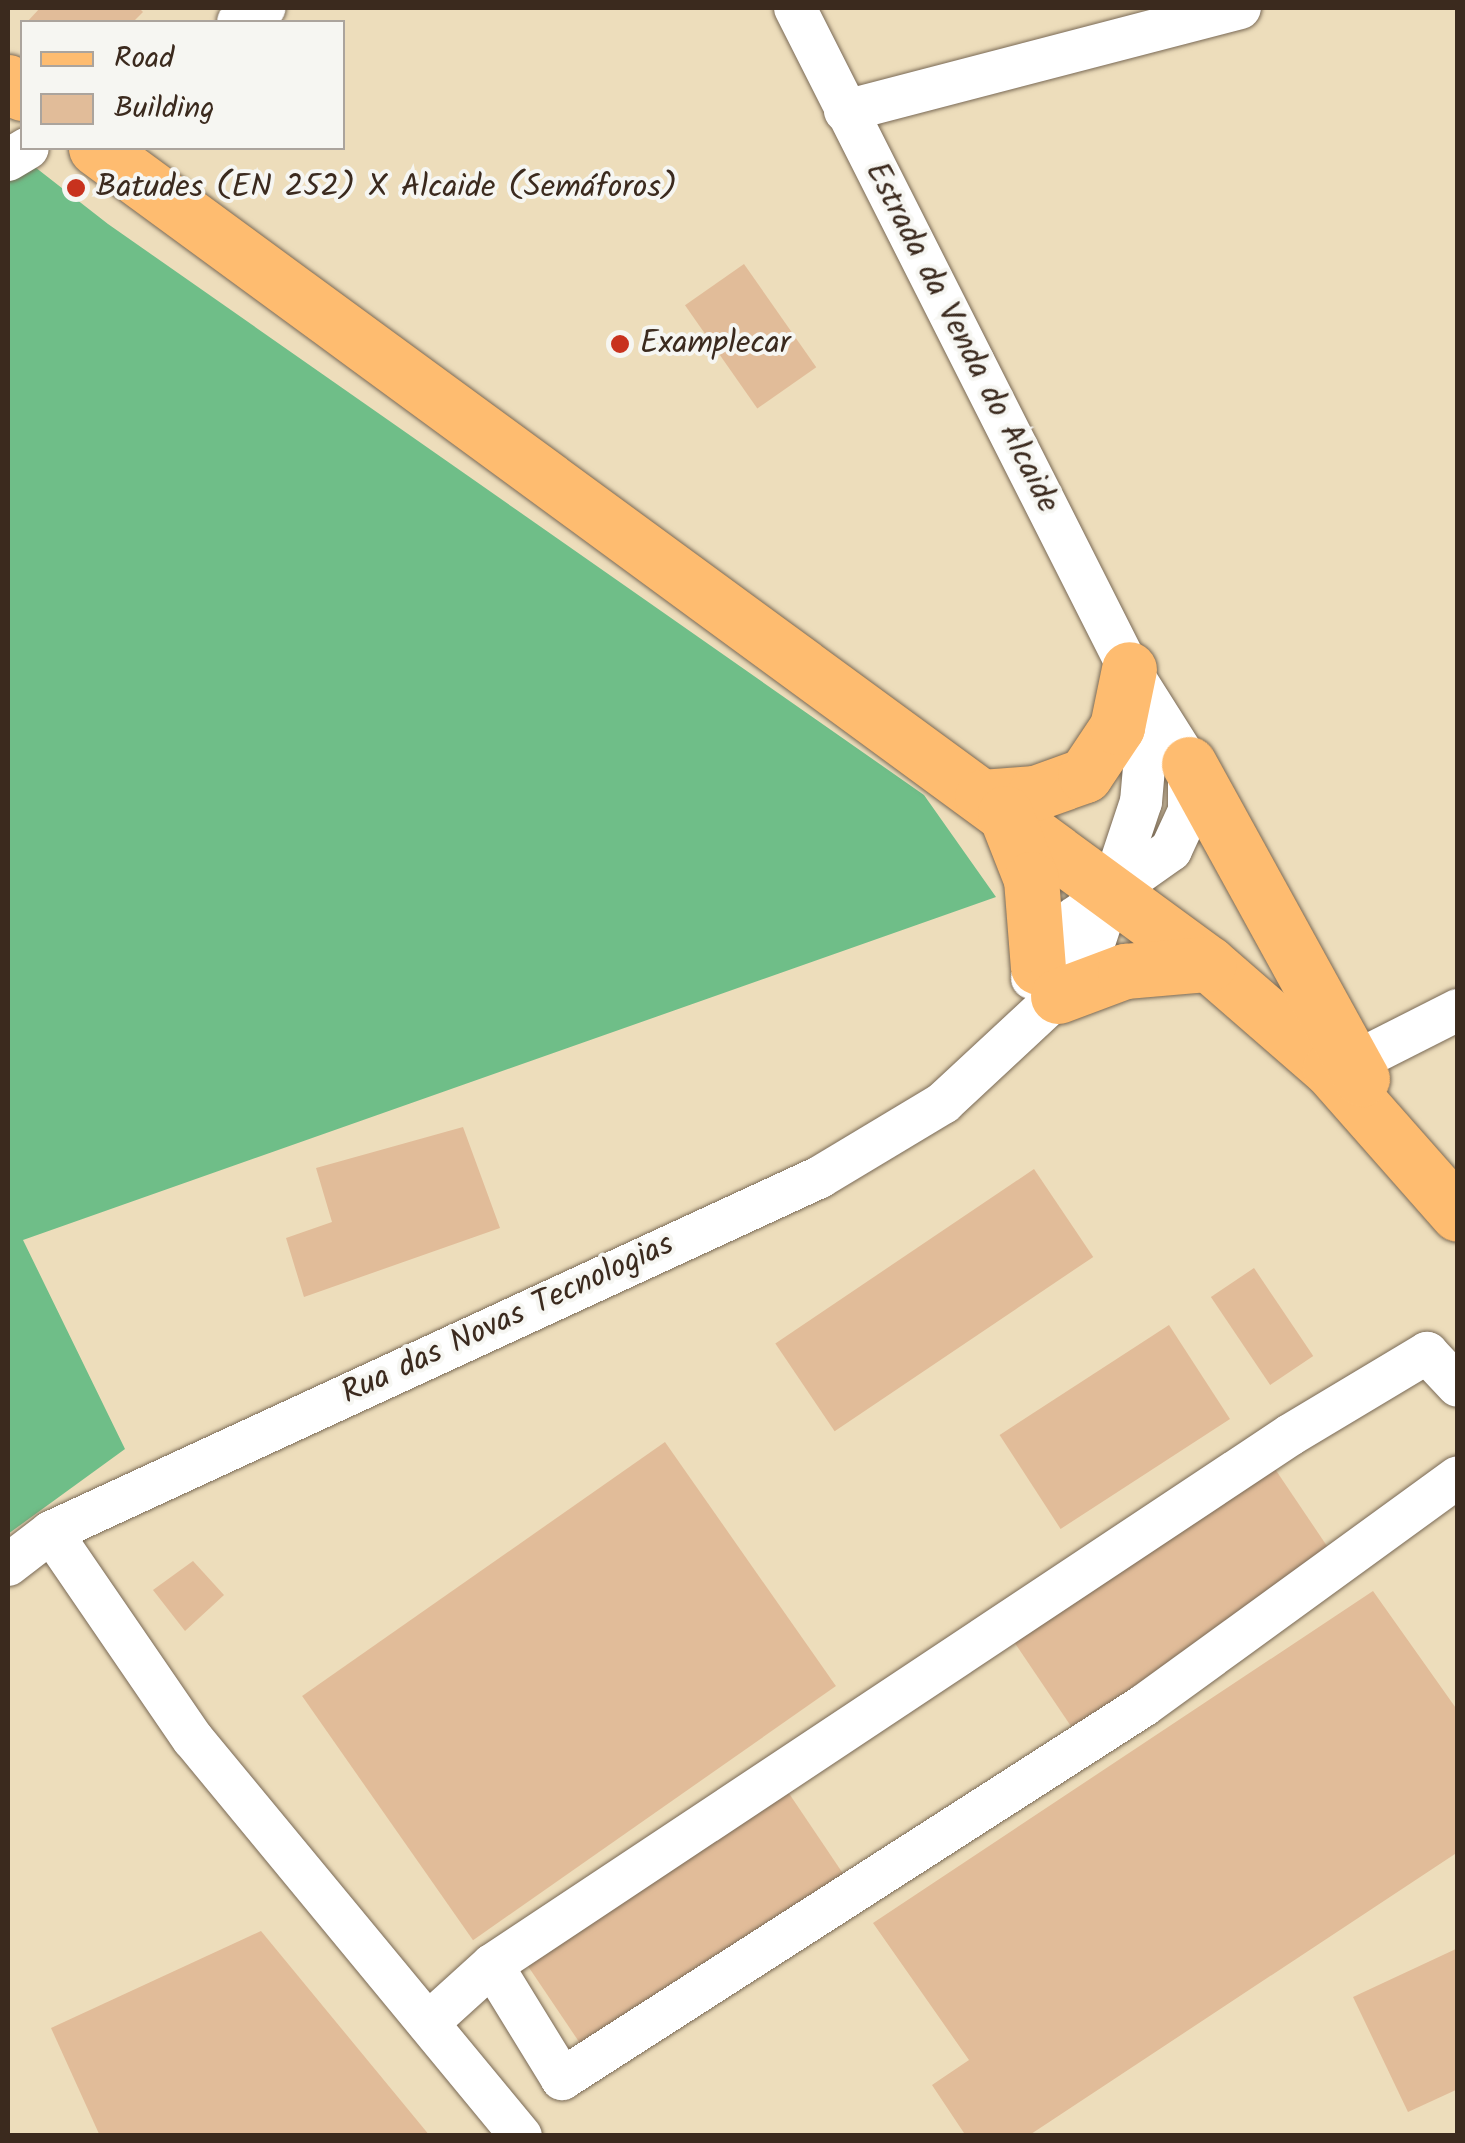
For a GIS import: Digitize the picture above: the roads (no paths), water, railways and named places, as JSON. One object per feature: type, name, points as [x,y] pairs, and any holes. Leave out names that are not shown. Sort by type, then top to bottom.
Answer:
[{"type":"main road","points":[[99,150],[1209,964],[1316,1056],[1392,1134],[1458,1214]]},
{"type":"main road","points":[[994,805],[1085,775],[1117,727],[1130,669]]},
{"type":"main road","points":[[1189,764],[1392,1134]]},
{"type":"main road","points":[[994,805],[1032,879],[1048,981],[1209,964]]},
{"type":"street","points":[[242,20],[264,8]]},
{"type":"street","name":"Estrada da Venda do Alcaide","points":[[795,8],[1130,669],[1189,764]]},
{"type":"street","points":[[846,111],[1240,8]]},
{"type":"street","name":"Rua das Novas Tecnologias","points":[[8,1566],[51,1532],[820,1177],[922,1119],[994,1054],[1048,981],[1092,949],[1143,786],[1130,669]]},
{"type":"street","points":[[1111,890],[1153,867],[1178,840],[1189,811],[1189,764]]},
{"type":"street","points":[[1353,1063],[1458,1010]]},
{"type":"street","points":[[428,2023],[492,1965],[1290,1435],[1428,1353],[1458,1386]]},
{"type":"street","points":[[492,1965],[562,2079],[1143,1706],[1458,1477]]},
{"type":"street","points":[[51,1532],[193,1739],[522,2136]]},
{"type":"place","name":"Batudes (EN 252) X Alcaide (Semáforos)","points":[[76,188]]},
{"type":"place","name":"Examplecar","points":[[620,344]]}]
